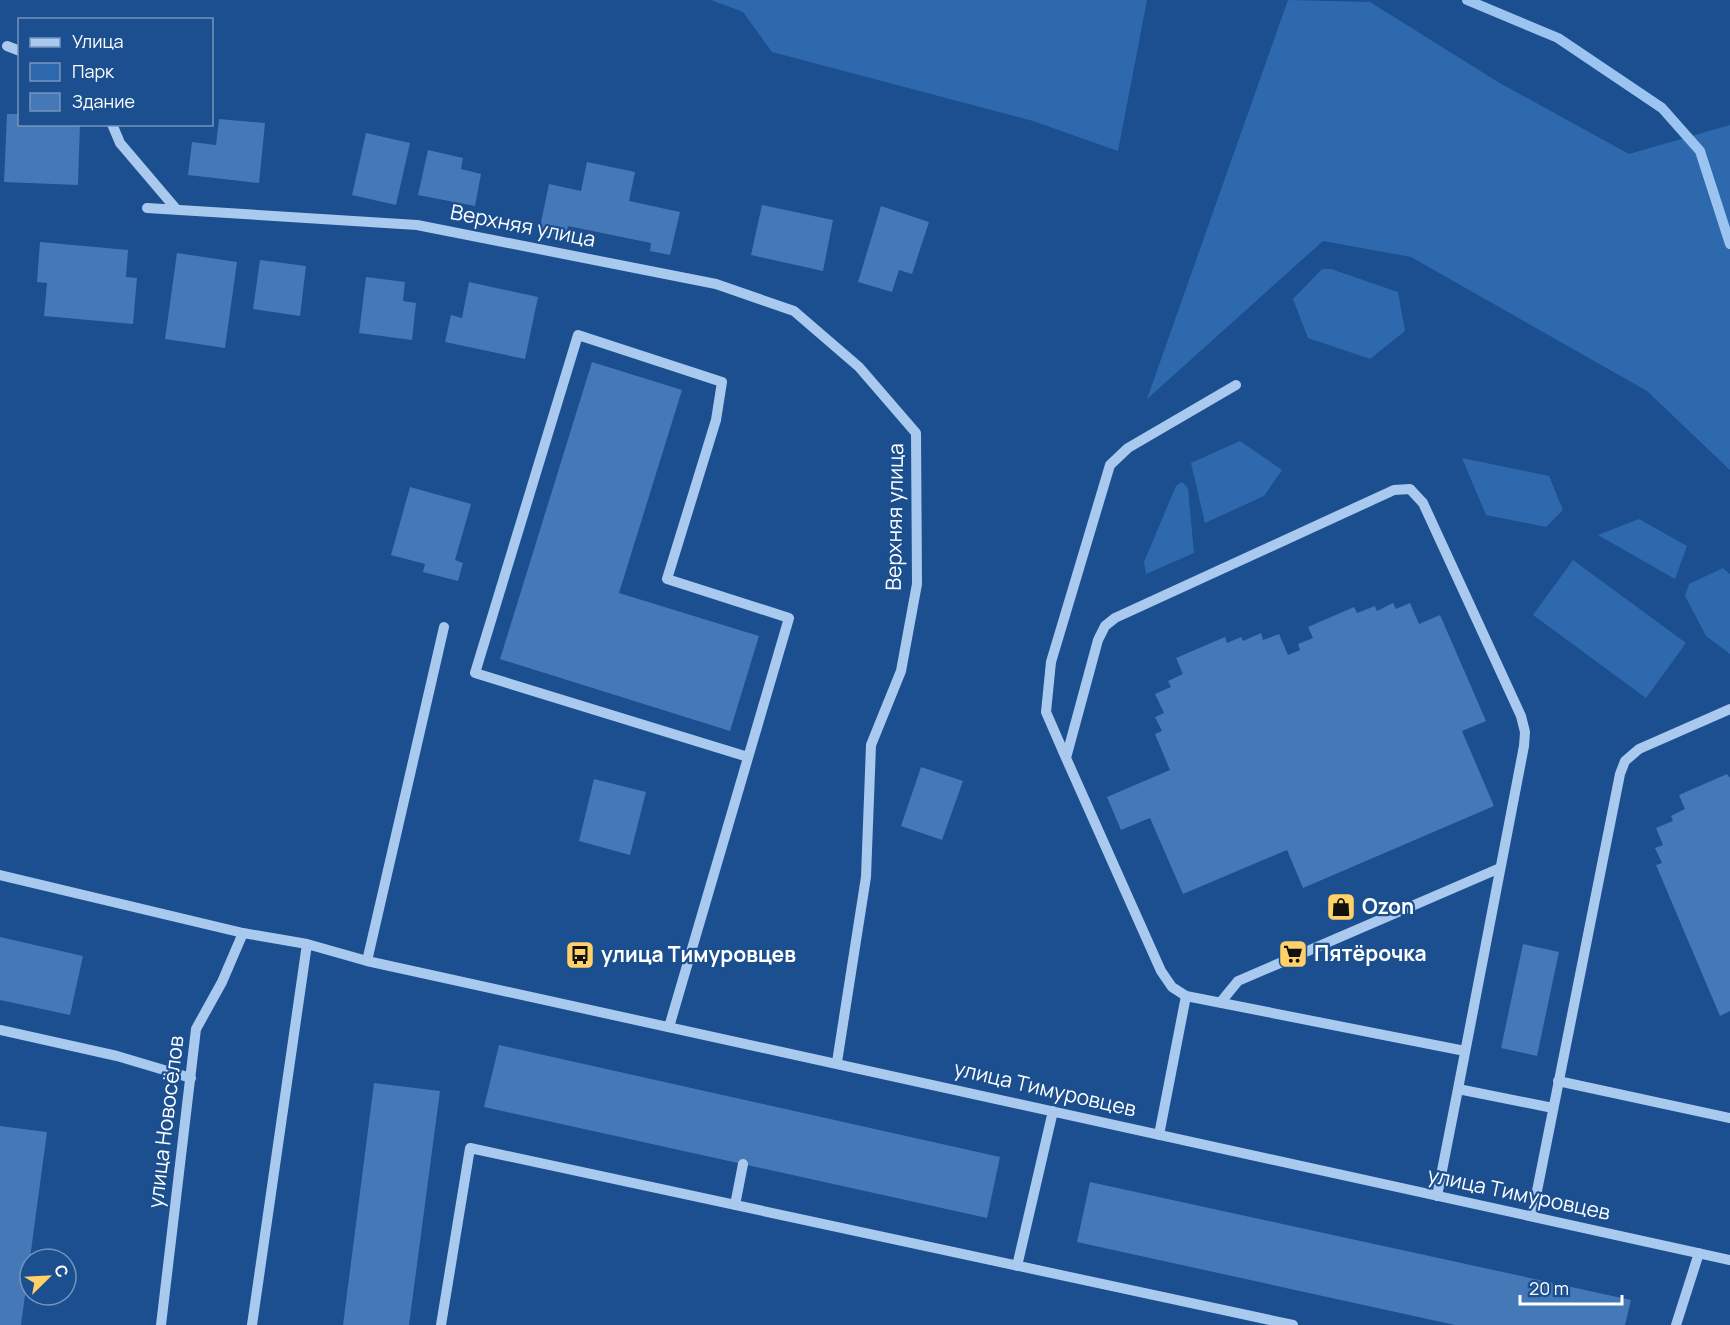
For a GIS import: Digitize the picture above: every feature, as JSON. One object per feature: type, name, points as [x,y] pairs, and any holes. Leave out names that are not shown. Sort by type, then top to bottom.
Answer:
[{"type":"street","points":[[7,46],[18,50]]},
{"type":"street","points":[[113,126],[120,143],[177,210]]},
{"type":"street","name":"Верхняя улица","points":[[147,208],[417,225],[716,284],[794,311],[859,367],[916,433],[917,584],[901,671],[872,745],[866,877],[837,1062]]},
{"type":"street","points":[[669,1027],[789,618],[667,579],[716,420],[722,382],[578,334],[475,674],[748,757]]},
{"type":"street","points":[[1236,385],[1128,448],[1110,465],[1051,662],[1046,712],[1161,971],[1172,987],[1186,996],[1465,1051]]},
{"type":"street","points":[[1066,758],[1098,640],[1105,626],[1115,618],[1394,490],[1410,489],[1423,503],[1521,716],[1525,732],[1437,1196]]},
{"type":"street","points":[[367,961],[444,627]]},
{"type":"street","points":[[1532,1216],[1618,779],[1625,761],[1639,750],[1730,709]]},
{"type":"street","points":[[1221,1003],[1238,981],[1500,868]]},
{"type":"street","name":"улица Тимуровцев","points":[[0,875],[243,933],[307,944],[367,961],[837,1062],[1730,1260]]},
{"type":"street","name":"улица Новосёлов","points":[[161,1325],[196,1029],[222,982],[243,933]]},
{"type":"street","points":[[252,1325],[307,944]]},
{"type":"street","points":[[1159,1134],[1186,996]]},
{"type":"street","points":[[0,1030],[117,1056],[191,1078]]},
{"type":"street","points":[[1558,1081],[1730,1118]]},
{"type":"street","points":[[1458,1089],[1553,1108]]},
{"type":"street","points":[[1017,1266],[1053,1111]]},
{"type":"street","points":[[441,1325],[470,1148],[1293,1325]]},
{"type":"street","points":[[735,1205],[743,1164]]},
{"type":"street","points":[[1676,1325],[1699,1253]]},
{"type":"green space","points":[[711,0],[1147,0],[1118,151],[1033,121],[772,52],[743,12]]},
{"type":"green space","points":[[1288,0],[1370,2],[1498,82],[1629,154],[1730,125],[1730,470],[1647,391],[1411,257],[1323,241],[1147,399]]},
{"type":"green space","points":[[1322,269],[1331,269],[1398,292],[1405,331],[1370,359],[1308,338],[1293,299]]},
{"type":"green space","points":[[1240,441],[1282,470],[1264,496],[1205,523],[1191,463]]},
{"type":"green space","points":[[1462,458],[1549,476],[1563,510],[1546,527],[1486,515]]},
{"type":"green space","points":[[1182,482],[1188,488],[1194,553],[1146,574],[1144,562],[1176,486]]},
{"type":"green space","points":[[1639,519],[1687,546],[1675,579],[1598,535]]},
{"type":"green space","points":[[1573,560],[1686,643],[1646,698],[1533,615]]},
{"type":"green space","points":[[1723,568],[1730,574],[1730,654],[1706,636],[1685,596],[1689,584]]},
{"type":"building","points":[[7,114],[18,114],[18,126],[80,126],[78,185],[4,182]]},
{"type":"building","points":[[219,119],[265,123],[259,183],[188,175],[192,142],[216,145]]},
{"type":"building","points":[[366,133],[410,143],[396,205],[352,195]]},
{"type":"building","points":[[428,150],[463,158],[461,169],[481,174],[475,206],[418,195]]},
{"type":"building","points":[[587,162],[635,172],[629,201],[680,212],[670,255],[650,251],[651,243],[568,226],[566,237],[539,232],[549,184],[581,191]]},
{"type":"building","points":[[762,205],[833,220],[823,271],[751,255]]},
{"type":"building","points":[[881,206],[929,222],[912,274],[899,270],[892,292],[858,282]]},
{"type":"building","points":[[40,242],[128,250],[126,277],[137,278],[133,324],[44,316],[47,283],[37,282]]},
{"type":"building","points":[[177,253],[237,262],[225,348],[165,339]]},
{"type":"building","points":[[260,260],[306,266],[300,316],[253,309]]},
{"type":"building","points":[[366,277],[405,282],[403,301],[416,303],[412,340],[359,333]]},
{"type":"building","points":[[469,282],[538,297],[525,359],[445,342],[451,315],[462,318]]},
{"type":"building","points":[[592,362],[682,390],[619,593],[759,636],[730,731],[500,659]]},
{"type":"building","points":[[410,487],[471,504],[455,560],[463,563],[458,581],[423,572],[425,564],[391,555]]},
{"type":"building","points":[[1393,603],[1396,609],[1410,603],[1419,624],[1440,615],[1486,721],[1462,731],[1494,806],[1303,888],[1287,850],[1183,894],[1150,818],[1121,830],[1107,797],[1170,770],[1155,734],[1162,731],[1155,717],[1164,713],[1155,694],[1171,687],[1168,681],[1183,674],[1176,658],[1225,637],[1227,643],[1241,637],[1243,641],[1261,633],[1263,640],[1279,634],[1288,655],[1300,650],[1298,644],[1313,638],[1308,627],[1354,607],[1357,613],[1375,606],[1377,611]]},
{"type":"building","points":[[921,767],[963,781],[942,840],[901,826]]},
{"type":"building","points":[[1727,774],[1730,778],[1730,1011],[1720,1016],[1656,865],[1662,863],[1655,848],[1663,845],[1656,828],[1673,821],[1671,816],[1685,809],[1679,795]]},
{"type":"building","points":[[594,779],[646,792],[630,855],[579,841]]},
{"type":"building","points":[[0,937],[83,956],[70,1015],[0,1000]]},
{"type":"building","points":[[1523,944],[1559,952],[1537,1056],[1501,1048]]},
{"type":"building","points":[[499,1045],[1000,1157],[987,1218],[484,1107]]},
{"type":"building","points":[[374,1083],[440,1091],[409,1325],[343,1325]]},
{"type":"building","points":[[0,1126],[47,1132],[32,1247],[18,1247],[18,1307],[23,1307],[21,1325],[0,1325]]},
{"type":"building","points":[[1090,1182],[1631,1300],[1625,1325],[1455,1325],[1077,1242]]},
{"type":"waterway","points":[[1467,0],[1558,38],[1662,108],[1700,151],[1730,244]]},
{"type":"place","name":"Ozon","points":[[1341,907]]},
{"type":"place","name":"Пятёрочка","points":[[1293,954]]},
{"type":"place","name":"улица Тимуровцев","points":[[580,955]]}]
